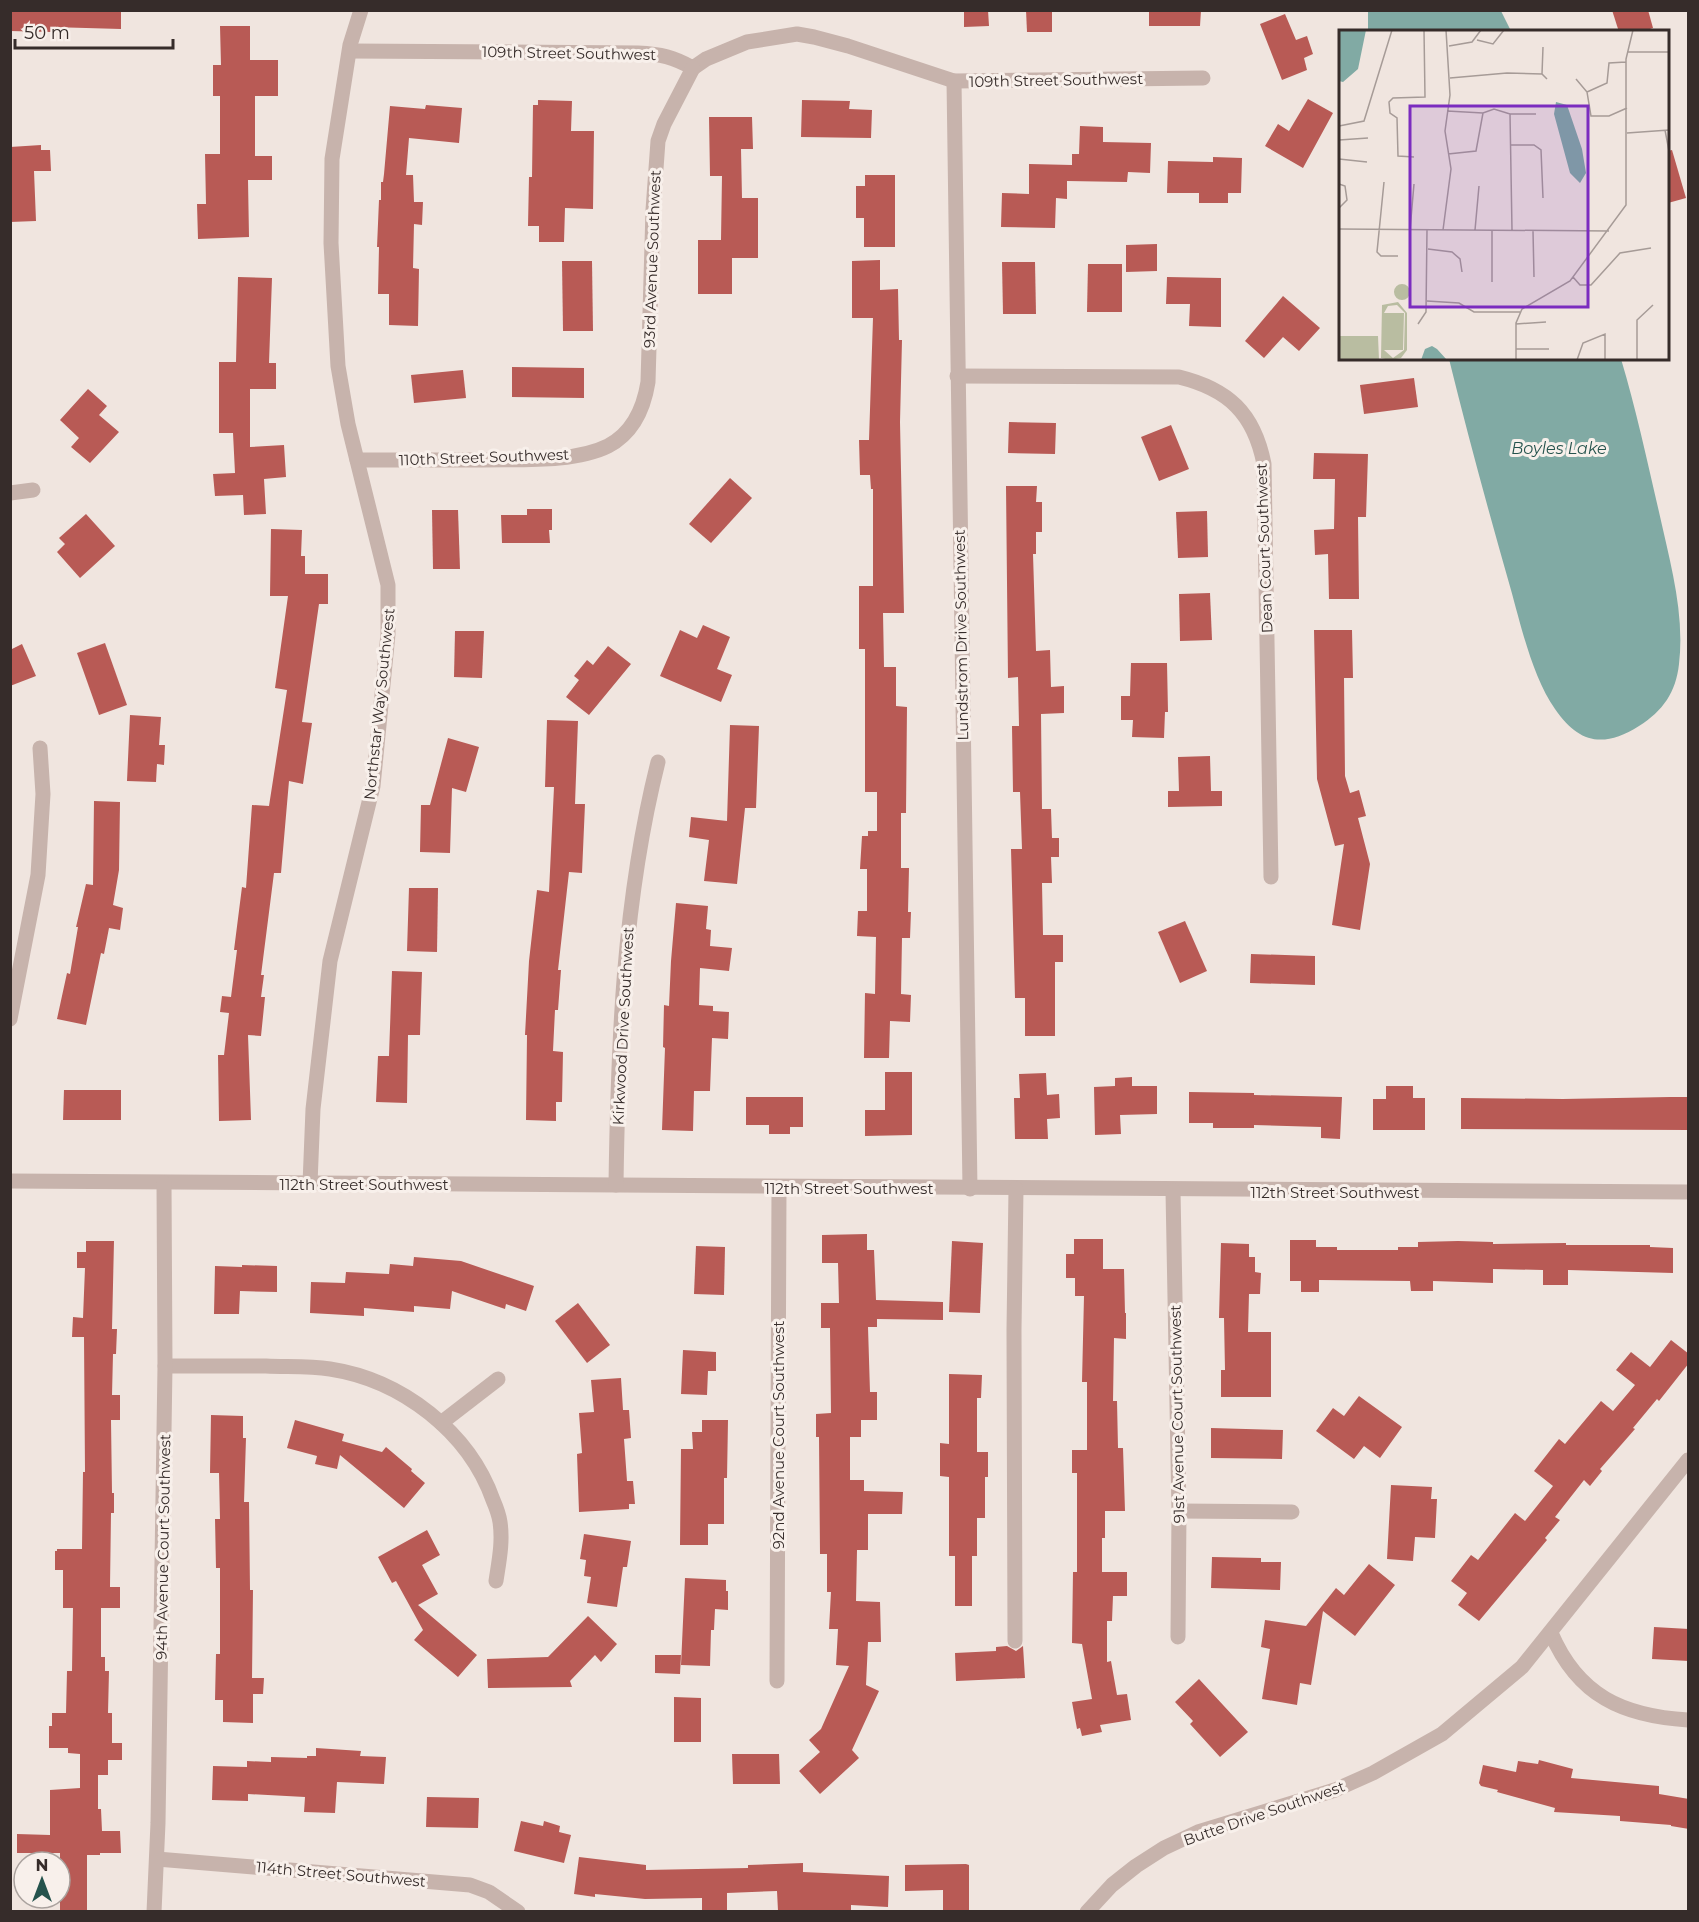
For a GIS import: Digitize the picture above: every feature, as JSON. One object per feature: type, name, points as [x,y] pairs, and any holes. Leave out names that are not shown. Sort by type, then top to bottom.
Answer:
[{"type":"street","name":"Northstar Way Southwest","points":[[310,1184],[313,1109],[330,961],[373,786],[388,633],[388,585],[348,424],[338,366],[331,243],[332,159],[350,51],[362,10]]},
{"type":"street","name":"109th Street Southwest","points":[[350,51],[638,53],[664,55],[693,68],[706,59],[747,42],[797,34],[848,46],[954,81],[1203,78]]},
{"type":"street","name":"93rd Avenue Southwest","points":[[610,445],[624,434],[638,416],[645,400],[648,382],[653,210],[658,141],[664,124],[693,68]]},
{"type":"street","name":"Lundstrom Drive Southwest","points":[[954,81],[970,1189]]},
{"type":"street","name":"Dean Court Southwest","points":[[957,376],[1179,377],[1202,383],[1224,395],[1242,412],[1251,425],[1264,464],[1271,877]]},
{"type":"street","name":"110th Street Southwest","points":[[357,460],[524,459],[591,453],[610,445]]},
{"type":"street","points":[[10,493],[33,490]]},
{"type":"street","points":[[10,1019],[38,875],[43,795],[40,748]]},
{"type":"street","name":"Kirkwood Drive Southwest","points":[[616,1185],[617,1102],[624,959],[637,860],[646,808],[658,762]]},
{"type":"street","name":"112th Street Southwest","points":[[10,1181],[1173,1191],[1689,1192]]},
{"type":"street","name":"94th Avenue Court Southwest","points":[[154,1911],[157,1859],[165,1366],[164,1183]]},
{"type":"street","name":"92nd Avenue Court Southwest","points":[[777,1681],[779,1188]]},
{"type":"street","points":[[1015,1641],[1016,1189]]},
{"type":"street","name":"91st Avenue Court Southwest","points":[[1173,1191],[1179,1511],[1178,1637]]},
{"type":"street","points":[[165,1366],[330,1369],[364,1377],[397,1391],[441,1423],[465,1446],[474,1460],[489,1489],[500,1520],[501,1545],[496,1581]]},
{"type":"street","points":[[441,1423],[498,1379]]},
{"type":"street","name":"Butte Drive Southwest","points":[[1087,1911],[1112,1885],[1136,1866],[1172,1844],[1198,1832],[1335,1790],[1412,1753],[1442,1734],[1522,1667],[1689,1460]]},
{"type":"street","points":[[1179,1511],[1292,1512]]},
{"type":"street","points":[[1551,1633],[1569,1667],[1583,1683],[1600,1696],[1618,1707],[1644,1715],[1689,1720]]},
{"type":"street","name":"114th Street Southwest","points":[[157,1859],[470,1885],[489,1892],[518,1911]]},
{"type":"water","points":[[1368,11],[1501,11],[1510,30],[1368,30]]},
{"type":"water","name":"Boyles Lake","points":[[1449,360],[1621,360],[1672,569],[1680,626],[1679,664],[1675,683],[1667,700],[1655,714],[1639,726],[1614,738],[1593,739],[1573,730],[1555,709],[1540,682],[1528,651]]},
{"type":"building","points":[[10,10],[121,10],[121,29],[51,27],[51,32],[10,31]]},
{"type":"building","points":[[964,10],[988,10],[989,26],[964,27]]},
{"type":"building","points":[[1026,10],[1052,10],[1052,32],[1027,32]]},
{"type":"building","points":[[1149,10],[1201,10],[1200,26],[1149,26]]},
{"type":"building","points":[[1612,10],[1648,10],[1653,28],[1618,30]]},
{"type":"building","points":[[1285,14],[1296,40],[1307,36],[1313,54],[1304,58],[1307,70],[1282,80],[1260,24]]},
{"type":"building","points":[[220,26],[250,26],[250,60],[278,60],[278,96],[255,96],[255,156],[272,156],[272,180],[248,180],[249,237],[198,239],[197,204],[206,204],[205,154],[220,154],[220,96],[213,96],[213,65],[221,65]]},
{"type":"building","points":[[1308,99],[1333,113],[1303,168],[1265,146],[1278,124],[1289,131]]},
{"type":"building","points":[[538,100],[572,101],[571,131],[594,131],[593,209],[565,208],[564,242],[539,242],[539,226],[528,226],[529,177],[532,177],[533,105],[538,105]]},
{"type":"building","points":[[802,100],[850,101],[849,109],[872,110],[871,138],[801,137]]},
{"type":"building","points":[[426,105],[462,108],[459,143],[409,138],[406,175],[413,175],[414,202],[423,202],[422,225],[414,224],[413,268],[419,269],[418,326],[389,325],[389,294],[378,294],[379,247],[377,247],[379,200],[381,200],[390,106],[425,109]]},
{"type":"building","points":[[709,117],[752,117],[753,149],[741,149],[742,198],[758,198],[758,258],[732,258],[732,294],[698,294],[698,240],[721,240],[722,176],[710,176]]},
{"type":"building","points":[[1080,126],[1103,127],[1103,142],[1151,143],[1150,173],[1128,172],[1127,182],[1067,181],[1067,199],[1056,198],[1055,228],[1001,227],[1002,193],[1029,194],[1029,164],[1072,165],[1072,154],[1079,154]]},
{"type":"building","points":[[41,145],[41,150],[50,150],[51,171],[34,171],[36,221],[10,222],[10,147]]},
{"type":"building","points":[[1672,150],[1686,198],[1669,203],[1669,151]]},
{"type":"building","points":[[1213,157],[1242,158],[1241,193],[1228,193],[1228,203],[1199,203],[1199,193],[1167,193],[1168,161],[1213,162]]},
{"type":"building","points":[[865,175],[895,175],[895,247],[864,247],[864,218],[856,218],[856,186],[865,186]]},
{"type":"building","points":[[1157,244],[1157,271],[1126,272],[1126,245]]},
{"type":"building","points":[[880,260],[880,290],[898,289],[899,340],[902,340],[900,422],[904,613],[883,613],[884,667],[896,667],[896,706],[907,707],[906,813],[901,813],[901,868],[909,868],[908,912],[911,912],[910,938],[902,938],[901,994],[911,995],[910,1022],[890,1021],[889,1058],[864,1058],[865,993],[875,994],[876,937],[857,936],[858,911],[867,911],[867,869],[860,869],[862,836],[868,836],[868,831],[877,831],[877,792],[865,792],[865,649],[859,649],[859,586],[873,586],[873,489],[871,489],[870,475],[860,475],[859,440],[869,440],[873,318],[852,318],[852,261]]},
{"type":"building","points":[[562,261],[592,261],[593,331],[563,331]]},
{"type":"building","points":[[1002,262],[1035,262],[1036,314],[1003,314]]},
{"type":"building","points":[[1088,264],[1122,264],[1122,312],[1087,312]]},
{"type":"building","points":[[238,277],[272,278],[269,363],[276,363],[276,389],[250,389],[250,447],[284,445],[286,477],[264,479],[266,514],[244,515],[243,495],[215,496],[213,474],[235,473],[233,433],[219,433],[219,362],[236,362]]},
{"type":"building","points":[[1167,277],[1221,278],[1221,327],[1189,326],[1190,304],[1166,304]]},
{"type":"building","points":[[1283,296],[1320,328],[1299,351],[1283,337],[1264,358],[1245,341]]},
{"type":"building","points":[[512,367],[584,368],[584,398],[512,397]]},
{"type":"building","points":[[463,370],[466,398],[414,403],[411,375]]},
{"type":"building","points":[[1414,378],[1418,407],[1364,414],[1360,385]]},
{"type":"building","points":[[88,389],[107,406],[99,415],[119,432],[90,463],[71,447],[79,438],[60,420]]},
{"type":"building","points":[[1009,422],[1056,423],[1055,454],[1008,453]]},
{"type":"building","points":[[1171,425],[1189,469],[1159,481],[1141,437]]},
{"type":"building","points":[[1314,453],[1368,454],[1366,517],[1358,517],[1359,599],[1329,599],[1328,554],[1315,555],[1314,530],[1334,529],[1335,479],[1313,479]]},
{"type":"building","points":[[730,478],[752,498],[711,543],[689,524]]},
{"type":"building","points":[[1006,486],[1037,486],[1036,502],[1042,502],[1042,532],[1036,532],[1036,554],[1033,554],[1036,651],[1050,650],[1051,687],[1064,686],[1064,713],[1041,714],[1042,809],[1051,809],[1052,838],[1059,838],[1059,857],[1051,857],[1052,883],[1042,883],[1043,935],[1063,935],[1063,962],[1055,962],[1055,1036],[1025,1036],[1025,998],[1015,998],[1011,849],[1022,849],[1020,792],[1013,792],[1012,726],[1019,726],[1018,677],[1008,678]]},
{"type":"building","points":[[527,509],[552,509],[550,543],[502,543],[501,515],[527,515]]},
{"type":"building","points":[[432,510],[458,510],[460,569],[433,569]]},
{"type":"building","points":[[1207,511],[1208,557],[1178,558],[1176,512]]},
{"type":"building","points":[[86,514],[115,546],[80,578],[57,552],[65,544],[59,538]]},
{"type":"building","points":[[271,529],[302,530],[301,556],[305,556],[305,574],[328,574],[328,604],[319,604],[302,722],[312,723],[303,784],[289,781],[281,873],[274,873],[261,975],[264,975],[261,997],[265,997],[261,1036],[248,1035],[251,1120],[219,1121],[218,1055],[224,1055],[229,1013],[220,1012],[222,996],[231,997],[242,887],[246,888],[252,805],[269,806],[287,690],[275,688],[288,596],[270,596]]},
{"type":"building","points":[[1210,593],[1212,640],[1180,641],[1179,594]]},
{"type":"building","points":[[703,625],[730,637],[717,669],[732,675],[721,702],[660,676],[680,630],[697,638]]},
{"type":"building","points":[[1314,630],[1352,630],[1353,678],[1344,678],[1345,776],[1350,793],[1359,790],[1366,816],[1358,818],[1370,864],[1360,930],[1332,925],[1344,844],[1335,846],[1317,779]]},
{"type":"building","points":[[455,631],[484,631],[482,678],[454,677]]},
{"type":"building","points":[[105,643],[127,705],[99,715],[77,653]]},
{"type":"building","points":[[22,644],[36,676],[10,686],[10,650]]},
{"type":"building","points":[[608,646],[631,664],[589,715],[566,697],[579,680],[574,676],[587,660],[593,665]]},
{"type":"building","points":[[1131,663],[1167,663],[1168,712],[1165,712],[1164,738],[1132,737],[1133,720],[1121,720],[1121,696],[1130,696]]},
{"type":"building","points":[[130,715],[161,717],[159,745],[165,745],[164,765],[157,764],[156,782],[127,781]]},
{"type":"building","points":[[547,720],[578,721],[575,804],[585,804],[582,873],[569,872],[558,970],[561,970],[558,1010],[555,1010],[553,1051],[563,1052],[562,1102],[556,1102],[556,1121],[526,1120],[527,1035],[525,1035],[529,961],[537,890],[549,892],[554,787],[545,787]]},
{"type":"building","points":[[730,725],[759,726],[756,808],[745,808],[737,884],[704,881],[709,840],[689,837],[691,817],[727,821]]},
{"type":"building","points":[[448,738],[479,747],[466,792],[452,788],[450,853],[420,852],[421,805],[430,805]]},
{"type":"building","points":[[1210,756],[1211,791],[1222,791],[1222,806],[1168,807],[1168,791],[1179,791],[1178,757]]},
{"type":"building","points":[[94,801],[120,802],[119,870],[113,905],[123,908],[120,930],[109,928],[104,954],[101,953],[86,1025],[57,1019],[67,973],[70,974],[78,927],[76,927],[86,884],[93,885]]},
{"type":"building","points":[[409,888],[438,888],[437,952],[407,951]]},
{"type":"building","points":[[676,903],[708,906],[706,929],[711,930],[710,946],[732,948],[729,971],[700,968],[699,1005],[713,1006],[713,1011],[729,1012],[728,1039],[712,1038],[710,1091],[694,1091],[693,1131],[662,1130],[664,1005],[669,1006]]},
{"type":"building","points":[[1185,921],[1207,971],[1180,983],[1158,932]]},
{"type":"building","points":[[1251,954],[1315,956],[1315,985],[1250,983]]},
{"type":"building","points":[[392,971],[422,972],[420,1035],[408,1035],[407,1103],[376,1102],[378,1056],[389,1056]]},
{"type":"building","points":[[885,1072],[912,1072],[912,1135],[865,1136],[865,1110],[885,1110]]},
{"type":"building","points":[[1046,1073],[1047,1095],[1059,1094],[1060,1118],[1047,1119],[1048,1139],[1015,1139],[1014,1098],[1020,1098],[1019,1074]]},
{"type":"building","points":[[1132,1077],[1132,1086],[1157,1086],[1157,1114],[1120,1115],[1121,1134],[1095,1135],[1094,1087],[1115,1086],[1115,1078]]},
{"type":"building","points":[[1386,1086],[1413,1086],[1413,1098],[1425,1098],[1425,1130],[1373,1130],[1373,1099],[1386,1099]]},
{"type":"building","points":[[64,1090],[121,1090],[121,1120],[63,1120]]},
{"type":"building","points":[[1189,1092],[1342,1097],[1340,1139],[1321,1138],[1321,1127],[1254,1125],[1254,1128],[1213,1128],[1213,1123],[1189,1123]]},
{"type":"building","points":[[746,1097],[803,1097],[803,1127],[790,1127],[790,1134],[769,1134],[769,1125],[746,1125]]},
{"type":"building","points":[[1689,1097],[1689,1130],[1461,1129],[1461,1098]]},
{"type":"building","points":[[867,1234],[867,1250],[874,1250],[876,1300],[943,1302],[943,1320],[877,1319],[877,1327],[868,1327],[870,1392],[877,1392],[877,1420],[861,1420],[861,1437],[850,1437],[850,1480],[864,1480],[864,1491],[903,1492],[902,1514],[868,1514],[868,1550],[857,1550],[856,1601],[880,1602],[881,1642],[868,1642],[866,1685],[879,1691],[852,1750],[859,1758],[820,1794],[799,1771],[820,1752],[809,1740],[821,1729],[849,1666],[836,1665],[838,1629],[829,1629],[831,1592],[827,1592],[827,1554],[820,1554],[819,1437],[816,1437],[816,1414],[831,1413],[830,1328],[821,1328],[821,1303],[839,1303],[838,1263],[822,1263],[822,1235]]},
{"type":"building","points":[[1074,1239],[1103,1239],[1103,1269],[1124,1269],[1126,1313],[1126,1339],[1114,1338],[1113,1401],[1117,1401],[1118,1448],[1123,1448],[1125,1511],[1105,1511],[1102,1572],[1127,1572],[1127,1596],[1113,1596],[1112,1621],[1107,1621],[1107,1662],[1111,1661],[1117,1695],[1127,1694],[1131,1720],[1100,1725],[1102,1732],[1082,1736],[1080,1728],[1077,1729],[1072,1702],[1092,1699],[1082,1644],[1072,1643],[1073,1572],[1077,1572],[1077,1473],[1072,1473],[1072,1450],[1087,1450],[1087,1382],[1082,1382],[1084,1296],[1075,1296],[1075,1278],[1066,1278],[1066,1254],[1074,1254]]},
{"type":"building","points":[[1290,1240],[1316,1240],[1316,1247],[1337,1247],[1337,1250],[1398,1250],[1398,1247],[1418,1247],[1418,1242],[1458,1241],[1493,1242],[1493,1244],[1650,1245],[1650,1247],[1673,1248],[1673,1273],[1568,1270],[1568,1285],[1543,1285],[1543,1270],[1493,1269],[1493,1283],[1433,1281],[1433,1291],[1411,1291],[1410,1281],[1319,1280],[1319,1292],[1301,1292],[1301,1281],[1290,1281]]},
{"type":"building","points":[[86,1241],[114,1241],[112,1329],[117,1329],[116,1354],[113,1354],[112,1395],[120,1395],[120,1420],[111,1420],[114,1513],[111,1513],[110,1587],[120,1587],[120,1608],[101,1608],[101,1657],[105,1657],[105,1671],[109,1671],[108,1713],[112,1713],[112,1743],[122,1743],[122,1760],[108,1760],[108,1775],[98,1775],[98,1809],[101,1809],[102,1831],[120,1831],[121,1853],[87,1855],[87,1911],[60,1911],[72,1910],[72,1850],[17,1850],[17,1834],[50,1835],[50,1790],[80,1788],[80,1754],[68,1753],[68,1748],[49,1748],[49,1726],[52,1726],[52,1713],[66,1713],[67,1671],[72,1671],[73,1608],[63,1608],[63,1570],[55,1570],[55,1551],[57,1549],[82,1549],[83,1472],[85,1472],[84,1337],[72,1337],[73,1317],[83,1318],[85,1268],[77,1268],[77,1252],[86,1252]]},
{"type":"building","points":[[952,1241],[983,1243],[980,1313],[949,1312]]},
{"type":"building","points":[[1221,1243],[1249,1244],[1249,1257],[1255,1257],[1255,1272],[1261,1273],[1260,1294],[1249,1294],[1248,1332],[1271,1332],[1271,1397],[1221,1397],[1221,1370],[1225,1370],[1224,1318],[1219,1318]]},
{"type":"building","points":[[696,1246],[725,1247],[724,1295],[694,1294]]},
{"type":"building","points":[[414,1257],[461,1261],[534,1286],[526,1311],[506,1304],[505,1309],[452,1291],[450,1309],[414,1306],[414,1312],[364,1308],[364,1316],[310,1313],[311,1282],[345,1283],[346,1272],[389,1274],[390,1264],[413,1266]]},
{"type":"building","points":[[242,1265],[277,1266],[277,1292],[240,1291],[239,1314],[214,1314],[215,1266],[242,1267]]},
{"type":"building","points":[[578,1303],[610,1345],[587,1363],[555,1321]]},
{"type":"building","points":[[1671,1340],[1689,1354],[1689,1363],[1600,1469],[1602,1471],[1590,1486],[1584,1480],[1555,1517],[1560,1520],[1545,1538],[1547,1540],[1479,1621],[1458,1605],[1467,1593],[1451,1581],[1471,1555],[1478,1560],[1515,1513],[1525,1521],[1553,1486],[1534,1471],[1559,1439],[1565,1444],[1601,1401],[1613,1411],[1635,1385],[1616,1370],[1631,1352],[1650,1367]]},
{"type":"building","points":[[683,1350],[716,1352],[716,1371],[708,1371],[707,1395],[681,1394]]},
{"type":"building","points":[[949,1374],[982,1375],[981,1398],[977,1398],[977,1452],[988,1452],[988,1477],[985,1477],[985,1518],[977,1518],[977,1556],[972,1556],[972,1606],[955,1606],[955,1556],[949,1556],[949,1477],[940,1476],[940,1443],[949,1444]]},
{"type":"building","points":[[621,1378],[623,1410],[629,1410],[631,1438],[624,1439],[627,1481],[633,1481],[635,1504],[629,1504],[629,1509],[579,1512],[577,1454],[582,1453],[579,1413],[594,1412],[591,1380]]},
{"type":"building","points":[[1359,1396],[1402,1427],[1380,1458],[1364,1446],[1354,1459],[1316,1431],[1333,1408],[1344,1416]]},
{"type":"building","points":[[211,1415],[243,1416],[243,1438],[246,1438],[244,1502],[249,1502],[250,1590],[253,1590],[252,1678],[264,1678],[263,1694],[253,1694],[253,1723],[223,1722],[223,1700],[215,1700],[216,1654],[220,1654],[220,1568],[216,1568],[215,1519],[220,1519],[219,1473],[210,1473]]},
{"type":"building","points":[[295,1420],[344,1434],[342,1441],[382,1452],[386,1447],[425,1483],[404,1508],[340,1455],[337,1469],[315,1464],[317,1456],[287,1448]]},
{"type":"building","points":[[702,1420],[728,1420],[724,1524],[708,1524],[708,1545],[680,1545],[681,1449],[693,1449],[692,1432],[702,1432]]},
{"type":"building","points":[[1211,1428],[1283,1430],[1282,1459],[1211,1458]]},
{"type":"building","points":[[1391,1485],[1432,1487],[1431,1499],[1437,1499],[1435,1538],[1415,1537],[1413,1561],[1387,1559]]},
{"type":"building","points":[[427,1530],[440,1555],[422,1565],[438,1594],[418,1605],[477,1655],[458,1677],[414,1640],[423,1630],[396,1581],[392,1583],[378,1557]]},
{"type":"building","points":[[584,1534],[631,1541],[627,1567],[623,1567],[617,1607],[587,1603],[591,1577],[584,1576],[586,1560],[580,1559]]},
{"type":"building","points":[[1212,1557],[1261,1558],[1261,1562],[1281,1562],[1280,1590],[1211,1588]]},
{"type":"building","points":[[1369,1564],[1395,1585],[1355,1636],[1323,1611],[1311,1685],[1300,1683],[1297,1705],[1262,1699],[1270,1649],[1261,1647],[1265,1620],[1306,1626],[1336,1588],[1344,1595]]},
{"type":"building","points":[[685,1578],[726,1580],[728,1610],[715,1609],[714,1630],[711,1630],[710,1666],[681,1665]]},
{"type":"building","points":[[588,1616],[617,1644],[601,1662],[595,1655],[570,1681],[572,1687],[488,1688],[487,1659],[548,1657]]},
{"type":"building","points":[[1654,1627],[1689,1629],[1689,1661],[1652,1659]]},
{"type":"building","points":[[1007,1646],[1016,1651],[1023,1646],[1025,1678],[956,1681],[955,1653],[996,1651],[996,1647]]},
{"type":"building","points":[[655,1655],[681,1655],[680,1674],[655,1673]]},
{"type":"building","points":[[1199,1679],[1248,1732],[1220,1757],[1190,1724],[1193,1721],[1175,1702]]},
{"type":"building","points":[[674,1697],[701,1698],[701,1742],[674,1742]]},
{"type":"building","points":[[316,1748],[361,1751],[360,1756],[386,1757],[384,1784],[337,1782],[335,1813],[304,1812],[305,1797],[248,1794],[248,1801],[212,1800],[213,1766],[247,1767],[247,1761],[271,1762],[271,1757],[307,1758],[307,1756],[316,1756]]},
{"type":"building","points":[[732,1754],[779,1754],[780,1784],[733,1784]]},
{"type":"building","points":[[1539,1760],[1573,1769],[1571,1778],[1659,1786],[1659,1794],[1689,1799],[1689,1829],[1671,1825],[1620,1821],[1620,1816],[1554,1812],[1555,1808],[1497,1792],[1498,1790],[1481,1786],[1479,1783],[1483,1765],[1516,1772],[1518,1761],[1538,1764]]},
{"type":"building","points":[[427,1797],[479,1798],[478,1828],[426,1827]]},
{"type":"building","points":[[521,1821],[543,1826],[544,1821],[560,1826],[559,1832],[571,1835],[564,1863],[514,1851]]},
{"type":"building","points":[[579,1857],[646,1865],[646,1870],[748,1868],[748,1865],[803,1863],[803,1872],[889,1876],[888,1907],[851,1905],[851,1911],[778,1911],[777,1891],[727,1893],[727,1910],[702,1910],[702,1898],[645,1899],[574,1894]]},
{"type":"building","points":[[905,1865],[969,1865],[969,1911],[943,1911],[943,1890],[905,1891]]}]
